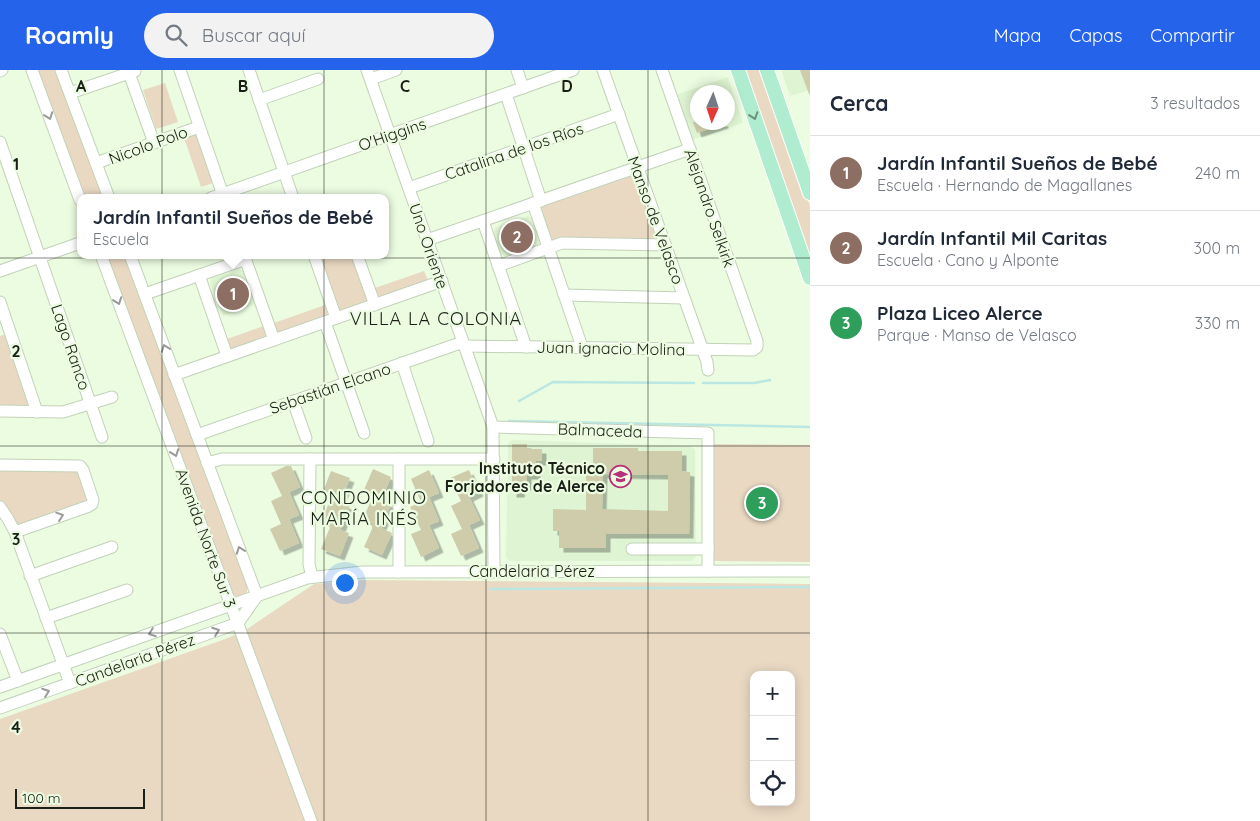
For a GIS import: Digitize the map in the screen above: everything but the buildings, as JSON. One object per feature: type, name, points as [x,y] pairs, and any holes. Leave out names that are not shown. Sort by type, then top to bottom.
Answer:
[{"type":"main road","points":[[738,70],[810,278]]},
{"type":"main road","points":[[767,70],[810,193]]},
{"type":"street","points":[[32,70],[78,194]]},
{"type":"street","points":[[61,70],[108,194]]},
{"type":"street","points":[[180,70],[223,194]]},
{"type":"street","points":[[248,70],[292,194]]},
{"type":"street","points":[[369,74],[396,70]]},
{"type":"street","points":[[517,70],[523,88]]},
{"type":"street","name":"O'Higgins","points":[[229,194],[284,172],[573,70]]},
{"type":"street","name":"Manso de Velasco","points":[[603,70],[708,370]]},
{"type":"street","name":"Alejandro Selkirk","points":[[662,70],[757,341],[757,347]]},
{"type":"street","points":[[70,93],[133,71],[154,143]]},
{"type":"street","name":"Uno Oriente","points":[[369,74],[493,427],[494,572]]},
{"type":"street","points":[[259,100],[318,79]]},
{"type":"street","points":[[506,94],[524,148],[548,248],[582,347]]},
{"type":"street","name":"Catalina de los Ríos","points":[[409,188],[619,114]]},
{"type":"street","name":"Nicolo Polo","points":[[96,163],[199,126]]},
{"type":"street","name":"Lago Ranco","points":[[0,142],[102,437]]},
{"type":"street","points":[[427,240],[690,149]]},
{"type":"street","points":[[483,221],[526,347]]},
{"type":"street","points":[[498,266],[566,243],[665,245]]},
{"type":"street","points":[[0,271],[77,244]]},
{"type":"street","name":"Avenida Norte Sur 3","points":[[102,259],[311,821]]},
{"type":"street","name":"Avenida Norte Sur 3","points":[[132,259],[257,596]]},
{"type":"street","points":[[145,294],[240,259]]},
{"type":"street","points":[[246,259],[274,340]]},
{"type":"street","points":[[315,259],[346,383],[364,433]]},
{"type":"street","points":[[359,259],[375,305]]},
{"type":"street","points":[[199,275],[227,356]]},
{"type":"street","points":[[174,375],[442,281]]},
{"type":"street","points":[[564,295],[684,298]]},
{"type":"street","points":[[0,302],[5,332],[37,412]]},
{"type":"street","name":"Juan ignacio Molina","points":[[464,344],[526,347],[753,350],[757,347]]},
{"type":"street","name":"Sebastián Elcano","points":[[197,435],[402,363],[464,344]]},
{"type":"street","points":[[402,363],[428,441]]},
{"type":"street","points":[[0,411],[63,412],[112,397]]},
{"type":"street","points":[[293,401],[306,438]]},
{"type":"street","name":"Balmaceda","points":[[493,427],[708,433],[708,549]]},
{"type":"street","points":[[207,463],[221,459],[494,458]]},
{"type":"street","points":[[310,459],[309,564],[312,577]]},
{"type":"street","points":[[399,459],[399,572]]},
{"type":"street","points":[[0,466],[80,466],[93,500],[89,506],[14,532]]},
{"type":"street","points":[[2,511],[14,532],[70,683]]},
{"type":"street","points":[[30,576],[112,547]]},
{"type":"street","points":[[632,549],[708,549],[708,571]]},
{"type":"street","name":"Candelaria Pérez","points":[[0,687],[312,577],[363,572],[810,571]]},
{"type":"street","points":[[46,618],[127,590]]},
{"type":"street","points":[[238,623],[257,596]]},
{"type":"street","name":"Candelaria Pérez","points":[[0,708],[238,623]]},
{"type":"street","points":[[0,634],[18,681]]},
{"type":"shaded area","points":[[36,70],[56,70],[102,194],[82,194]]},
{"type":"shaded area","points":[[744,70],[762,70],[810,206],[810,263]]},
{"type":"shaded area","points":[[781,70],[810,70],[810,90],[790,96]]},
{"type":"shaded area","points":[[728,77],[731,85],[705,85]]},
{"type":"shaded area","points":[[165,83],[178,122],[156,129],[143,90]]},
{"type":"shaded area","points":[[690,90],[690,130],[722,130],[691,140],[676,95]]},
{"type":"shaded area","points":[[735,98],[743,123],[735,126]]},
{"type":"shaded area","points":[[197,132],[216,182],[201,187],[183,135]]},
{"type":"shaded area","points":[[634,172],[657,240],[551,245],[537,207]]},
{"type":"shaded area","points":[[528,216],[533,218],[542,242],[539,246],[506,258],[501,254],[493,232],[495,228]]},
{"type":"shaded area","points":[[107,259],[126,259],[248,587],[246,594],[238,597],[233,595]]},
{"type":"shaded area","points":[[319,259],[356,259],[371,300],[339,313]]},
{"type":"shaded area","points":[[239,269],[244,271],[256,304],[223,316],[210,283],[211,278]]},
{"type":"shaded area","points":[[424,271],[429,283],[378,299],[372,289]]},
{"type":"shaded area","points":[[325,305],[328,317],[278,335],[271,324]]},
{"type":"shaded area","points":[[267,325],[269,337],[232,352],[224,340]]},
{"type":"shaded area","points":[[0,336],[6,336],[30,408],[0,409]]},
{"type":"shaded area","name":"Instituto Técnico Forjadores de Alerce","points":[[512,440],[690,446],[695,450],[696,557],[691,561],[509,561],[506,557],[508,444]]},
{"type":"shaded area","points":[[714,444],[810,445],[810,562],[713,561]]},
{"type":"shaded area","points":[[0,468],[78,469],[88,501],[17,525],[0,501]]},
{"type":"shaded area","points":[[364,580],[810,584],[810,821],[0,821],[0,719],[228,638],[247,629],[314,584]]},
{"type":"waterway","points":[[703,383],[754,383],[770,380]]},
{"type":"waterway","points":[[519,401],[553,382],[694,383]]},
{"type":"waterway","points":[[509,421],[810,427]]},
{"type":"waterway","points":[[491,589],[810,587]]},
{"type":"place","name":"Jardín Infantil Mil Caritas","points":[[517,237]]},
{"type":"place","name":"Jardín Infantil Sueños de Bebé","points":[[233,294]]},
{"type":"place","name":"Instituto Técnico Forjadores de Alerce","points":[[621,477]]},
{"type":"place","name":"Plaza Liceo Alerce","points":[[762,503]]},
{"type":"district","name":"VILLA LA COLONIA","points":[[436,319]]},
{"type":"district","name":"CONDOMINIO MARÍA INÉS","points":[[364,508]]}]
